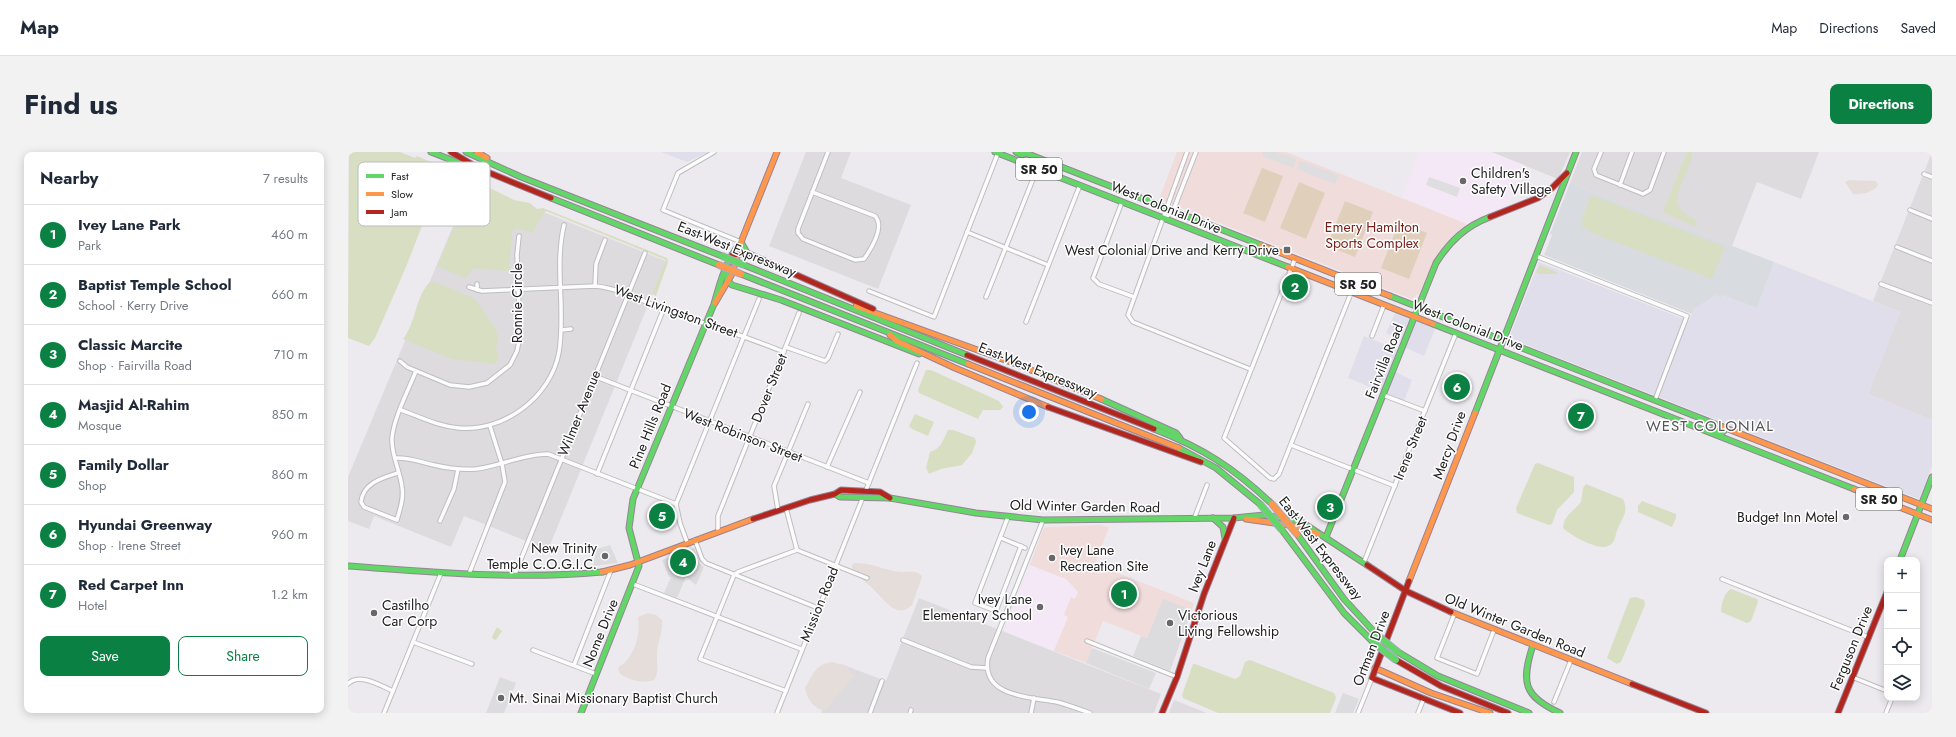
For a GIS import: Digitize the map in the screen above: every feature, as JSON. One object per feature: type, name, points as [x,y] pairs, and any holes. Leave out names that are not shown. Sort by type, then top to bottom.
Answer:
[{"type":"main road","points":[[431,152],[457,162]]},
{"type":"main road","name":"East-West Expressway","points":[[451,152],[468,162]]},
{"type":"main road","name":"East-West Expressway","points":[[466,152],[487,162]]},
{"type":"main road","points":[[477,152],[499,168]]},
{"type":"main road","name":"Pine Hills Road","points":[[639,560],[629,532],[630,510],[637,489],[714,304],[717,291],[726,269],[732,255],[741,242],[777,152]]},
{"type":"main road","name":"West Colonial Drive","points":[[997,152],[1227,244],[1932,520]]},
{"type":"main road","name":"West Colonial Drive","points":[[1016,152],[1022,154],[1025,153],[1932,509]]},
{"type":"main road","name":"Mercy Drive","points":[[1406,591],[1576,152]]},
{"type":"main road","name":"East-West Expressway","points":[[490,164],[1086,403],[1181,439],[1226,464],[1246,479],[1272,504],[1297,534],[1344,599],[1377,635],[1398,652],[1438,676],[1529,713]]},
{"type":"main road","name":"Fairvilla Road","points":[[1326,537],[1436,263],[1443,251],[1456,236],[1466,228],[1483,219],[1530,202],[1542,196],[1555,186],[1569,170]]},
{"type":"main road","name":"East-West Expressway","points":[[490,173],[887,333],[1179,448],[1231,479],[1260,504],[1282,530],[1344,613],[1374,643],[1396,660],[1441,686],[1508,713]]},
{"type":"main road","points":[[1056,176],[1062,175],[1072,178],[1077,174]]},
{"type":"main road","points":[[1080,185],[1085,180],[1102,186],[1106,185]]},
{"type":"main road","points":[[1555,186],[1563,187]]},
{"type":"main road","points":[[1227,244],[1231,234]]},
{"type":"main road","points":[[741,242],[747,253]]},
{"type":"main road","name":"Pine Hills Road","points":[[714,304],[723,293],[728,283],[740,253],[741,242]]},
{"type":"main road","points":[[732,255],[747,253],[868,305],[878,313]]},
{"type":"main road","points":[[726,269],[728,283],[781,300],[913,352],[932,357]]},
{"type":"main road","points":[[832,300],[878,313],[1019,365],[1119,406],[1176,433],[1181,439]]},
{"type":"main road","points":[[887,333],[897,341],[1029,400],[1196,461],[1206,463]]},
{"type":"main road","points":[[1610,394],[1615,389],[1641,398],[1646,397]]},
{"type":"main road","points":[[1690,426],[1694,423],[1720,432],[1724,432],[1726,428]]},
{"type":"main road","points":[[1767,455],[1770,450],[1772,450],[1801,458]]},
{"type":"main road","points":[[1811,473],[1816,471],[1837,479],[1842,478],[1845,475]]},
{"type":"main road","points":[[1901,557],[1932,477]]},
{"type":"main road","name":"Old Winter Garden Road","points":[[838,496],[841,490],[866,490],[880,492],[889,497],[1008,518],[1043,520],[1194,519],[1234,518],[1264,515],[1290,518],[1306,524],[1406,591],[1454,614],[1706,713]]},
{"type":"main road","name":"Old Winter Garden Road","points":[[348,566],[469,574],[590,573],[611,570],[778,510],[838,496],[882,499],[889,497]]},
{"type":"main road","points":[[1213,518],[1223,527],[1226,539]]},
{"type":"main road","name":"Ivey Lane","points":[[1162,713],[1177,677],[1204,594],[1234,518]]},
{"type":"main road","name":"Nome Drive","points":[[582,713],[596,674],[633,584],[639,560]]},
{"type":"main road","name":"Ortman Drive","points":[[1372,678],[1406,591]]},
{"type":"main road","name":"Ferguson Drive","points":[[1838,713],[1887,593]]},
{"type":"main road","points":[[1533,645],[1524,675],[1527,687],[1535,700],[1560,713]]},
{"type":"main road","points":[[1375,668],[1428,692],[1490,713]]},
{"type":"main road","points":[[1372,678],[1460,713]]},
{"type":"street","points":[[714,152],[678,173],[663,210],[741,242]]},
{"type":"street","points":[[812,192],[875,216],[878,220],[879,228],[868,254],[864,259],[856,260],[803,239],[799,236],[798,228],[812,192],[828,152]]},
{"type":"street","points":[[869,291],[934,317],[997,152]]},
{"type":"street","points":[[1187,152],[1165,208],[1164,219],[1128,311],[1129,318],[1133,322],[1250,369]]},
{"type":"street","points":[[1164,219],[1173,211],[1196,152]]},
{"type":"street","points":[[1620,185],[1632,152]]},
{"type":"street","points":[[1599,153],[1594,169],[1596,176],[1643,194],[1647,193],[1664,152]]},
{"type":"street","points":[[986,297],[1037,169]]},
{"type":"street","points":[[1924,174],[1932,177]]},
{"type":"street","points":[[1026,322],[1080,185]]},
{"type":"street","points":[[1122,202],[1094,272],[1094,278],[1099,284],[1134,296]]},
{"type":"street","points":[[1910,210],[1932,219]]},
{"type":"street","points":[[401,410],[444,426],[460,428],[490,426],[520,412],[541,390],[551,375],[558,353],[561,330],[559,256],[564,224]]},
{"type":"street","points":[[967,232],[1048,264]]},
{"type":"street","name":"Ronnie Circle","points":[[400,361],[407,367],[450,385],[469,387],[487,383],[510,365],[517,351],[520,336],[517,255],[519,236]]},
{"type":"street","points":[[595,286],[596,264],[605,240]]},
{"type":"street","points":[[1897,247],[1932,261]]},
{"type":"street","name":"Wilmer Avenue","points":[[515,574],[644,253]]},
{"type":"street","points":[[1536,256],[1687,316],[1655,400]]},
{"type":"street","points":[[1295,259],[1250,369],[1224,438],[1270,478],[1274,478],[1279,474],[1355,283]]},
{"type":"street","points":[[477,284],[477,290]]},
{"type":"street","points":[[1881,284],[1932,303]]},
{"type":"street","name":"West Livingston Street","points":[[470,287],[477,290],[595,286],[612,287],[664,308],[744,336],[784,352]]},
{"type":"street","points":[[687,542],[680,524],[676,504],[759,299]]},
{"type":"street","points":[[1372,336],[1384,305]]},
{"type":"street","points":[[597,474],[664,308]]},
{"type":"street","name":"Dover Street","points":[[718,531],[718,516],[799,313]]},
{"type":"street","points":[[561,330],[571,329]]},
{"type":"street","name":"Irene Street","points":[[1364,562],[1456,333]]},
{"type":"street","points":[[786,347],[820,361],[826,361],[838,334]]},
{"type":"street","points":[[866,490],[917,363]]},
{"type":"street","points":[[398,473],[380,479],[371,484],[365,490],[361,502],[364,507],[397,520],[402,495],[392,439],[395,422],[416,371]]},
{"type":"street","name":"West Robinson Street","points":[[594,376],[869,483]]},
{"type":"street","points":[[827,467],[860,392]]},
{"type":"street","points":[[1383,395],[1425,411]]},
{"type":"street","points":[[778,510],[774,486],[808,404]]},
{"type":"street","points":[[469,574],[505,482],[502,464],[490,426]]},
{"type":"street","points":[[1291,445],[1395,486]]},
{"type":"street","points":[[395,458],[407,457],[434,465],[458,469],[476,469],[502,464],[538,454],[548,454],[676,504]]},
{"type":"street","points":[[440,521],[454,489],[458,469]]},
{"type":"street","points":[[1194,519],[1206,485]]},
{"type":"street","name":"Mission Road","points":[[777,713],[834,565],[863,497]]},
{"type":"street","points":[[786,508],[798,550]]},
{"type":"street","points":[[1001,538],[1023,547],[996,611],[976,603],[1008,518]]},
{"type":"street","points":[[1043,520],[988,658],[987,668],[990,678],[1000,689],[1008,693],[1070,705],[1090,713]]},
{"type":"street","points":[[695,540],[702,559],[706,563],[818,608]]},
{"type":"street","points":[[786,691],[700,658],[734,575],[738,572],[798,550],[867,578]]},
{"type":"street","points":[[574,665],[611,570]]},
{"type":"street","points":[[384,713],[441,573]]},
{"type":"street","points":[[1722,579],[1868,638]]},
{"type":"street","points":[[633,584],[801,649]]},
{"type":"street","points":[[1454,614],[1437,658],[1477,674],[1494,630]]},
{"type":"street","points":[[903,640],[971,667],[987,668]]},
{"type":"street","points":[[1087,641],[1177,677]]},
{"type":"street","points":[[413,642],[472,664]]},
{"type":"street","points":[[533,650],[596,674]]},
{"type":"street","points":[[1554,702],[1572,660]]},
{"type":"street","points":[[1852,677],[1884,690]]},
{"type":"street","name":"Ortman Drive","points":[[1358,713],[1372,678]]},
{"type":"street","points":[[348,684],[354,679],[362,679],[393,691]]},
{"type":"street","points":[[870,713],[882,681]]},
{"type":"street","points":[[1031,713],[1034,698]]},
{"type":"street","points":[[1418,713],[1424,698]]},
{"type":"street","points":[[1886,713],[1891,701]]},
{"type":"shaded area","points":[[349,152],[400,152],[415,158],[417,156],[431,162],[358,162],[358,226],[422,226],[375,338],[369,346],[348,338]]},
{"type":"shaded area","points":[[661,152],[708,152],[687,162]]},
{"type":"shaded area","points":[[806,152],[851,152],[841,178],[911,205],[878,289],[769,246]]},
{"type":"shaded area","points":[[1263,152],[1276,152],[1296,159],[1293,168],[1262,156]]},
{"type":"shaded area","name":"Children's Safety Village","points":[[1419,152],[1491,152],[1524,165],[1508,205],[1467,224],[1402,197]]},
{"type":"shaded area","points":[[1491,152],[1570,152],[1558,179]]},
{"type":"shaded area","points":[[1582,152],[1819,152],[1801,199],[1757,182],[1732,246],[1570,183]]},
{"type":"shaded area","points":[[1687,152],[1692,152],[1691,159],[1678,192],[1677,205],[1688,217],[1695,219],[1697,227],[1663,212]]},
{"type":"shaded area","points":[[1932,152],[1932,420],[1868,394],[1900,312],[1873,301]]},
{"type":"shaded area","points":[[1300,161],[1338,175],[1335,184],[1297,169]]},
{"type":"shaded area","points":[[1262,168],[1283,176],[1265,222],[1243,213]]},
{"type":"shaded area","points":[[1429,177],[1460,188],[1457,197],[1426,185]]},
{"type":"shaded area","points":[[1849,180],[1876,181],[1878,185],[1874,190],[1860,194],[1853,194],[1845,182]]},
{"type":"shaded area","points":[[1299,182],[1325,193],[1306,239],[1280,228]]},
{"type":"shaded area","points":[[1570,183],[1774,262],[1757,308],[1722,295],[1721,297],[1715,295],[1694,309],[1692,314],[1544,255],[1552,235],[1550,234]]},
{"type":"shaded area","points":[[490,188],[514,200],[530,203],[537,209],[543,208],[667,258],[668,262],[656,296],[652,294],[666,260],[546,211],[539,220],[533,233],[516,228],[512,231],[509,271],[474,268],[466,278],[437,266],[454,226],[490,226]]},
{"type":"shaded area","points":[[490,191],[666,261],[548,550],[464,516],[451,547],[374,516],[369,529],[348,521],[348,477],[453,226],[490,226]]},
{"type":"shaded area","points":[[1594,196],[1725,247],[1712,279],[1595,234],[1583,227],[1581,222],[1590,197]]},
{"type":"shaded area","points":[[1345,201],[1373,212],[1355,257],[1327,246]]},
{"type":"shaded area","points":[[1399,222],[1427,233],[1409,279],[1381,268]]},
{"type":"shaded area","points":[[1539,262],[1689,321],[1694,309],[1715,294],[1722,295],[1757,308],[1774,262],[1900,312],[1868,394],[1932,420],[1932,466],[1919,499],[1509,338]]},
{"type":"shaded area","points":[[1540,265],[1557,272],[1557,274],[1538,274],[1536,272]]},
{"type":"shaded area","points":[[435,282],[475,299],[497,331],[498,341],[496,350],[499,357],[495,364],[452,359],[403,339],[411,326],[424,289],[429,283]]},
{"type":"shaded area","points":[[1395,313],[1435,329],[1424,356],[1404,347],[1406,342],[1386,333]]},
{"type":"shaded area","points":[[1364,336],[1399,350],[1391,370],[1412,380],[1404,401],[1348,378]]},
{"type":"shaded area","points":[[926,370],[931,370],[999,401],[1003,407],[1000,410],[983,410],[978,419],[919,393],[918,390]]},
{"type":"shaded area","points":[[915,414],[934,422],[928,436],[912,429],[909,426]]},
{"type":"shaded area","points":[[948,430],[953,430],[975,438],[976,442],[972,453],[962,465],[941,469],[929,474],[926,468],[930,452],[937,449]]},
{"type":"shaded area","points":[[1538,463],[1574,477],[1574,492],[1557,510],[1552,524],[1549,525],[1517,513],[1516,508],[1535,464]]},
{"type":"shaded area","points":[[1586,484],[1623,499],[1625,503],[1625,514],[1611,545],[1603,547],[1591,544],[1578,538],[1563,528],[1567,517],[1581,502],[1583,488]]},
{"type":"shaded area","points":[[1642,501],[1676,514],[1672,527],[1638,512],[1638,506]]},
{"type":"shaded area","name":"New Trinity Temple C.O.G.I.C.","points":[[610,545],[618,563],[593,566],[596,549]]},
{"type":"shaded area","points":[[694,548],[699,563],[704,567],[696,585],[686,577],[677,598],[664,593],[671,577],[669,577],[662,560]]},
{"type":"shaded area","points":[[854,563],[866,564],[902,572],[919,573],[922,577],[912,605],[901,611],[892,608],[870,586],[852,571],[852,565]]},
{"type":"shaded area","name":"Ivey Lane Elementary School","points":[[1030,565],[1066,579],[1078,592],[1075,599],[1071,597],[1068,617],[1054,651],[1004,631]]},
{"type":"shaded area","points":[[1731,589],[1757,599],[1758,602],[1751,621],[1747,623],[1721,612],[1722,603],[1725,596]]},
{"type":"shaded area","points":[[1636,597],[1644,600],[1645,605],[1621,662],[1617,664],[1607,658],[1630,598]]},
{"type":"shaded area","points":[[919,598],[1161,694],[1154,713],[821,713],[841,664],[886,681]]},
{"type":"shaded area","name":"Victorious Living Fellowship","points":[[1163,598],[1192,610],[1170,671],[1133,656],[1141,636],[1147,638]]},
{"type":"shaded area","points":[[648,613],[656,615],[662,620],[662,629],[657,652],[657,674],[654,680],[645,682],[632,680],[620,674],[618,668],[627,660],[635,645],[639,628],[638,617]]},
{"type":"shaded area","points":[[497,627],[502,631],[496,640],[492,637]]},
{"type":"shaded area","points":[[1092,648],[1156,673],[1149,689],[1086,663]]},
{"type":"shaded area","points":[[1250,660],[1334,693],[1336,698],[1330,713],[1218,713],[1183,698],[1182,695],[1193,664],[1235,679],[1240,676],[1245,662]]},
{"type":"shaded area","points":[[833,662],[847,667],[854,676],[825,711],[814,706],[807,696],[805,688],[819,667]]},
{"type":"shaded area","name":"Mt. Sinai Missionary Baptist Church","points":[[500,677],[516,683],[504,713],[486,713]]},
{"type":"shaded area","points":[[1343,693],[1359,699],[1353,713],[1335,713]]},
{"type":"shaded area","points":[[1174,700],[1207,713],[1169,713]]},
{"type":"green space","name":"Emery Hamilton Sports Complex","points":[[1177,152],[1286,152],[1467,224],[1450,239],[1437,255],[1419,295],[1417,294],[1414,300],[1159,199]]},
{"type":"green space","points":[[1100,525],[1109,527],[1095,564],[1194,603],[1192,610],[1163,599],[1147,638],[1103,621],[1086,663],[1054,651],[1068,617],[1064,615],[1071,597],[1075,599],[1078,592],[1066,579],[1030,565],[1043,529],[1047,527]]},
{"type":"traffic: fast","points":[[431,152],[457,162]]},
{"type":"traffic: fast","points":[[466,152],[488,162]]},
{"type":"traffic: fast","points":[[995,152],[1288,267]]},
{"type":"traffic: fast","points":[[1016,152],[1022,155],[1026,153]]},
{"type":"traffic: fast","points":[[1023,152],[1261,245]]},
{"type":"traffic: fast","points":[[1475,413],[1576,152]]},
{"type":"traffic: fast","points":[[490,163],[521,177],[722,256]]},
{"type":"traffic: fast","points":[[551,198],[719,265]]},
{"type":"traffic: fast","points":[[1326,537],[1436,263],[1459,235],[1473,225],[1490,217]]},
{"type":"traffic: fast","points":[[581,713],[639,566],[629,528],[633,499],[714,304],[724,272],[731,256],[741,242]]},
{"type":"traffic: fast","points":[[741,242],[747,253]]},
{"type":"traffic: fast","points":[[722,256],[744,265]]},
{"type":"traffic: fast","points":[[744,265],[967,355]]},
{"type":"traffic: fast","points":[[726,269],[727,280],[732,285],[781,300],[919,354]]},
{"type":"traffic: fast","points":[[741,274],[968,364]]},
{"type":"traffic: fast","points":[[1390,296],[1723,427]]},
{"type":"traffic: fast","points":[[1433,324],[1854,489]]},
{"type":"traffic: fast","points":[[1101,399],[1176,433],[1180,438]]},
{"type":"traffic: fast","points":[[1712,430],[1722,433],[1726,428]]},
{"type":"traffic: fast","points":[[1154,429],[1172,436],[1217,460],[1231,469],[1272,504]]},
{"type":"traffic: fast","points":[[1179,448],[1216,468],[1260,504]]},
{"type":"traffic: fast","points":[[1901,557],[1932,477]]},
{"type":"traffic: fast","points":[[835,494],[840,497],[890,498],[976,513],[1043,520],[1234,518],[1264,515],[1300,521],[1367,565]]},
{"type":"traffic: fast","points":[[1260,504],[1282,530]]},
{"type":"traffic: fast","points":[[1213,518],[1223,527],[1225,538]]},
{"type":"traffic: fast","points":[[1282,530],[1344,613],[1374,643]]},
{"type":"traffic: fast","points":[[1297,534],[1344,599],[1377,635]]},
{"type":"traffic: fast","points":[[348,566],[443,573],[507,575],[602,572]]},
{"type":"traffic: fast","points":[[1377,635],[1398,652]]},
{"type":"traffic: fast","points":[[1374,643],[1396,660]]},
{"type":"traffic: fast","points":[[1533,645],[1527,669],[1528,686],[1532,694],[1538,700],[1560,713]]},
{"type":"traffic: fast","points":[[1398,652],[1438,676],[1529,713]]},
{"type":"traffic: slow","points":[[477,152],[487,158]]},
{"type":"traffic: slow","points":[[715,303],[732,274],[741,242],[777,152]]},
{"type":"traffic: slow","points":[[1261,245],[1390,296]]},
{"type":"traffic: slow","points":[[719,265],[741,274]]},
{"type":"traffic: slow","points":[[1288,267],[1433,324]]},
{"type":"traffic: slow","points":[[856,306],[1019,365],[1101,399]]},
{"type":"traffic: slow","points":[[890,335],[897,341],[955,368],[1048,407]]},
{"type":"traffic: slow","points":[[968,364],[1179,448]]},
{"type":"traffic: slow","points":[[1409,581],[1475,413]]},
{"type":"traffic: slow","points":[[1723,427],[1932,509]]},
{"type":"traffic: slow","points":[[1854,489],[1932,520]]},
{"type":"traffic: slow","points":[[1272,504],[1297,534]]},
{"type":"traffic: slow","points":[[602,572],[630,565],[753,519]]},
{"type":"traffic: slow","points":[[1246,519],[1296,526],[1318,534]]},
{"type":"traffic: slow","points":[[1451,612],[1632,684]]},
{"type":"traffic: slow","points":[[1375,668],[1431,693],[1490,713]]},
{"type":"traffic: jam","points":[[451,152],[468,162]]},
{"type":"traffic: jam","points":[[490,173],[551,198]]},
{"type":"traffic: jam","points":[[1490,217],[1538,198],[1552,188],[1567,173]]},
{"type":"traffic: jam","points":[[732,255],[747,253],[873,309]]},
{"type":"traffic: jam","points":[[967,355],[1154,429]]},
{"type":"traffic: jam","points":[[1048,407],[1201,462]]},
{"type":"traffic: jam","points":[[753,519],[810,500],[835,494],[841,490],[880,492],[890,498]]},
{"type":"traffic: jam","points":[[1162,713],[1177,677],[1204,594],[1234,518]]},
{"type":"traffic: jam","points":[[1367,565],[1406,591],[1451,612]]},
{"type":"traffic: jam","points":[[1409,581],[1372,678],[1460,713]]},
{"type":"traffic: jam","points":[[1838,713],[1887,593]]},
{"type":"traffic: jam","points":[[1396,660],[1441,686],[1508,713]]},
{"type":"traffic: jam","points":[[1632,684],[1706,713]]},
{"type":"place","name":"Children's Safety Village","points":[[1463,181]]},
{"type":"place","name":"West Colonial Drive and Kerry Drive","points":[[1287,250]]},
{"type":"place","name":"Baptist Temple School","points":[[1295,287]]},
{"type":"place","name":"Hyundai Greenway","points":[[1457,387]]},
{"type":"place","name":"Red Carpet Inn","points":[[1581,416]]},
{"type":"place","name":"Classic Marcite","points":[[1330,507]]},
{"type":"place","name":"Family Dollar","points":[[662,516]]},
{"type":"place","name":"Budget Inn Motel","points":[[1846,517]]},
{"type":"place","name":"New Trinity Temple C.O.G.I.C.","points":[[605,556]]},
{"type":"place","name":"Ivey Lane Recreation Site","points":[[1052,558]]},
{"type":"place","name":"Masjid Al-Rahim","points":[[683,562]]},
{"type":"place","name":"Ivey Lane Park","points":[[1124,594]]},
{"type":"place","name":"Ivey Lane Elementary School","points":[[1040,607]]},
{"type":"place","name":"Castilho Car Corp","points":[[374,613]]},
{"type":"place","name":"Victorious Living Fellowship","points":[[1170,623]]},
{"type":"place","name":"Mt. Sinai Missionary Baptist Church","points":[[501,698]]},
{"type":"district","name":"WEST COLONIAL","points":[[1710,426]]}]
